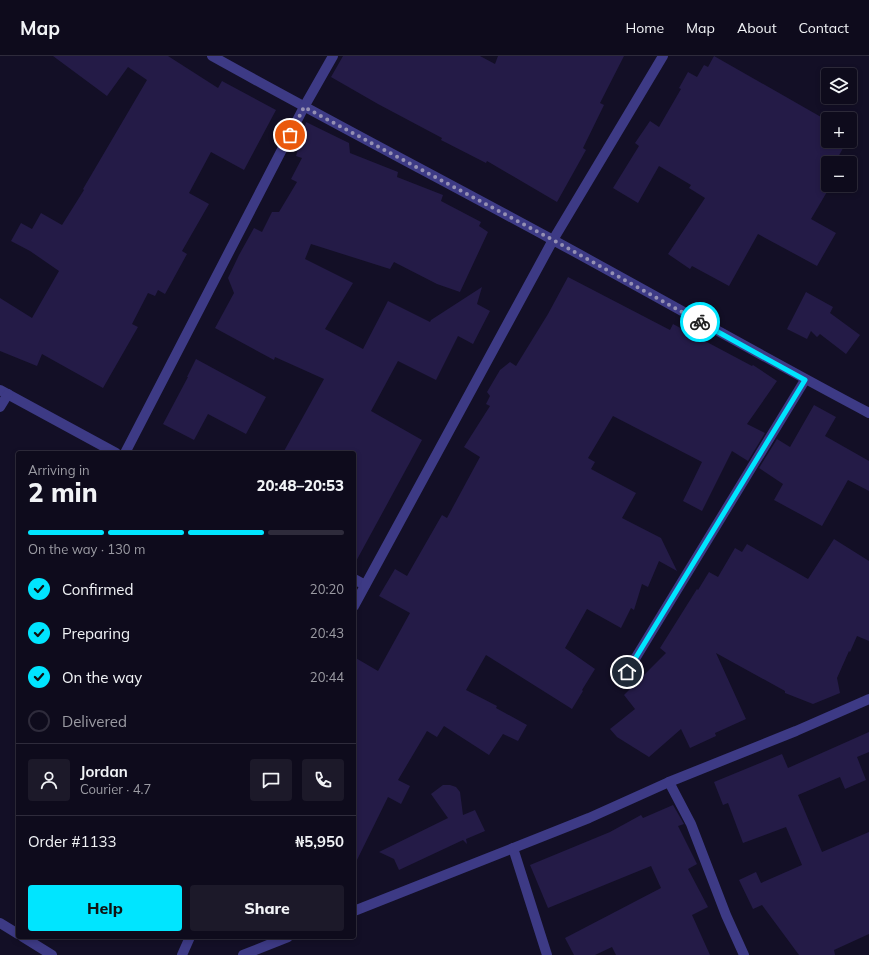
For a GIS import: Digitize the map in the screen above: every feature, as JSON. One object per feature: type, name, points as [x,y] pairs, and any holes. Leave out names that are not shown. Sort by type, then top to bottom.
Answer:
[{"type":"street","points":[[212,56],[553,240],[805,380],[869,413]]},
{"type":"street","points":[[126,451],[304,107],[333,56]]},
{"type":"street","points":[[356,602],[553,240],[663,56]]},
{"type":"street","points":[[627,672],[805,380]]},
{"type":"street","points":[[0,407],[4,392],[112,451]]},
{"type":"street","points":[[356,580],[365,585]]},
{"type":"street","points":[[356,910],[589,818],[669,782],[869,700]]},
{"type":"street","points":[[669,782],[691,824],[726,915],[744,955]]},
{"type":"street","points":[[513,848],[547,955]]},
{"type":"street","points":[[0,923],[16,933]]},
{"type":"street","points":[[26,939],[52,955]]},
{"type":"street","points":[[182,955],[189,939]]},
{"type":"street","points":[[243,955],[283,939]]},
{"type":"building","points":[[53,56],[168,56],[218,88],[222,81],[276,110],[244,170],[211,152],[189,193],[209,204],[182,251],[187,254],[165,294],[158,290],[155,296],[148,293],[132,324],[138,327],[103,388],[42,354],[37,366],[0,351],[0,298],[32,318],[59,271],[30,251],[11,241],[21,223],[32,229],[41,213],[62,225],[84,190],[83,189],[147,80],[128,67],[107,96]]},
{"type":"building","points":[[343,56],[480,56],[495,64],[498,56],[624,56],[600,103],[604,105],[583,148],[586,150],[557,202],[487,161],[486,163],[441,140],[442,138],[331,77]]},
{"type":"building","points":[[714,56],[821,117],[821,148],[843,148],[839,156],[821,156],[821,192],[827,192],[811,219],[836,233],[817,266],[758,234],[729,286],[692,266],[690,269],[668,254],[705,198],[689,188],[691,185],[659,166],[638,203],[613,188],[639,146],[635,143],[650,121],[659,127],[681,89],[679,88],[688,72],[697,77],[704,65],[708,67]]},
{"type":"building","points":[[306,122],[349,143],[350,153],[398,172],[397,177],[443,195],[441,201],[481,222],[479,226],[488,232],[460,292],[437,284],[394,262],[390,269],[311,244],[305,259],[353,283],[325,329],[363,349],[388,301],[430,322],[482,287],[477,304],[490,311],[473,344],[458,336],[436,380],[398,361],[371,411],[422,440],[356,561],[356,451],[284,451],[324,379],[275,357],[274,360],[215,328],[234,293],[228,278],[254,228],[262,232],[272,212],[279,212],[297,182],[291,179],[302,158],[296,156]]},
{"type":"building","points":[[568,277],[670,330],[673,324],[752,366],[753,365],[777,381],[747,424],[765,433],[748,461],[732,451],[702,511],[683,501],[702,462],[613,416],[588,458],[595,462],[591,469],[636,493],[622,518],[661,538],[677,571],[659,561],[648,587],[642,584],[634,610],[631,608],[621,628],[587,609],[565,648],[595,669],[572,709],[486,655],[466,690],[497,706],[496,708],[527,725],[518,741],[503,734],[489,755],[444,726],[437,737],[427,731],[398,780],[410,786],[401,804],[388,797],[356,862],[356,658],[378,671],[410,613],[379,596],[395,569],[407,576],[442,515],[447,518],[480,457],[464,447],[490,406],[486,404],[490,396],[487,392],[500,370],[510,362],[516,366],[548,314]]},
{"type":"building","points":[[806,292],[833,307],[830,313],[860,335],[846,354],[820,334],[817,337],[811,331],[807,339],[787,329]]},
{"type":"building","points":[[196,359],[266,397],[246,434],[208,414],[194,440],[163,424]]},
{"type":"building","points":[[814,405],[836,417],[825,436],[869,461],[869,491],[848,480],[822,526],[774,500],[783,484],[759,468],[777,439],[790,447]]},
{"type":"building","points":[[834,539],[869,561],[869,641],[857,636],[837,678],[840,693],[813,704],[785,693],[785,691],[716,653],[746,719],[715,733],[716,736],[690,748],[681,729],[649,757],[617,737],[610,729],[635,709],[624,695],[666,653],[660,648],[697,589],[698,590],[709,572],[718,577],[735,548],[742,552],[747,544],[808,579]]},
{"type":"building","points":[[869,732],[869,752],[857,757],[866,780],[845,789],[840,777],[798,795],[822,852],[869,832],[869,934],[834,950],[835,955],[799,955],[762,905],[753,909],[739,880],[756,872],[761,883],[802,865],[786,827],[743,843],[728,803],[723,805],[714,782],[782,754],[788,768]]},
{"type":"building","points":[[443,785],[456,787],[460,792],[463,815],[475,810],[485,831],[466,839],[467,844],[463,840],[399,870],[394,859],[379,852],[448,818],[431,794]]},
{"type":"building","points":[[673,805],[684,824],[678,826],[697,864],[688,869],[708,907],[692,915],[710,955],[616,955],[612,947],[595,955],[574,955],[565,938],[661,888],[651,866],[548,908],[530,865],[610,832],[641,815],[643,818]]},
{"type":"way so far","points":[[290,135],[304,107],[553,240],[700,322]]},
{"type":"route","points":[[627,672],[805,380],[700,322]]}]
